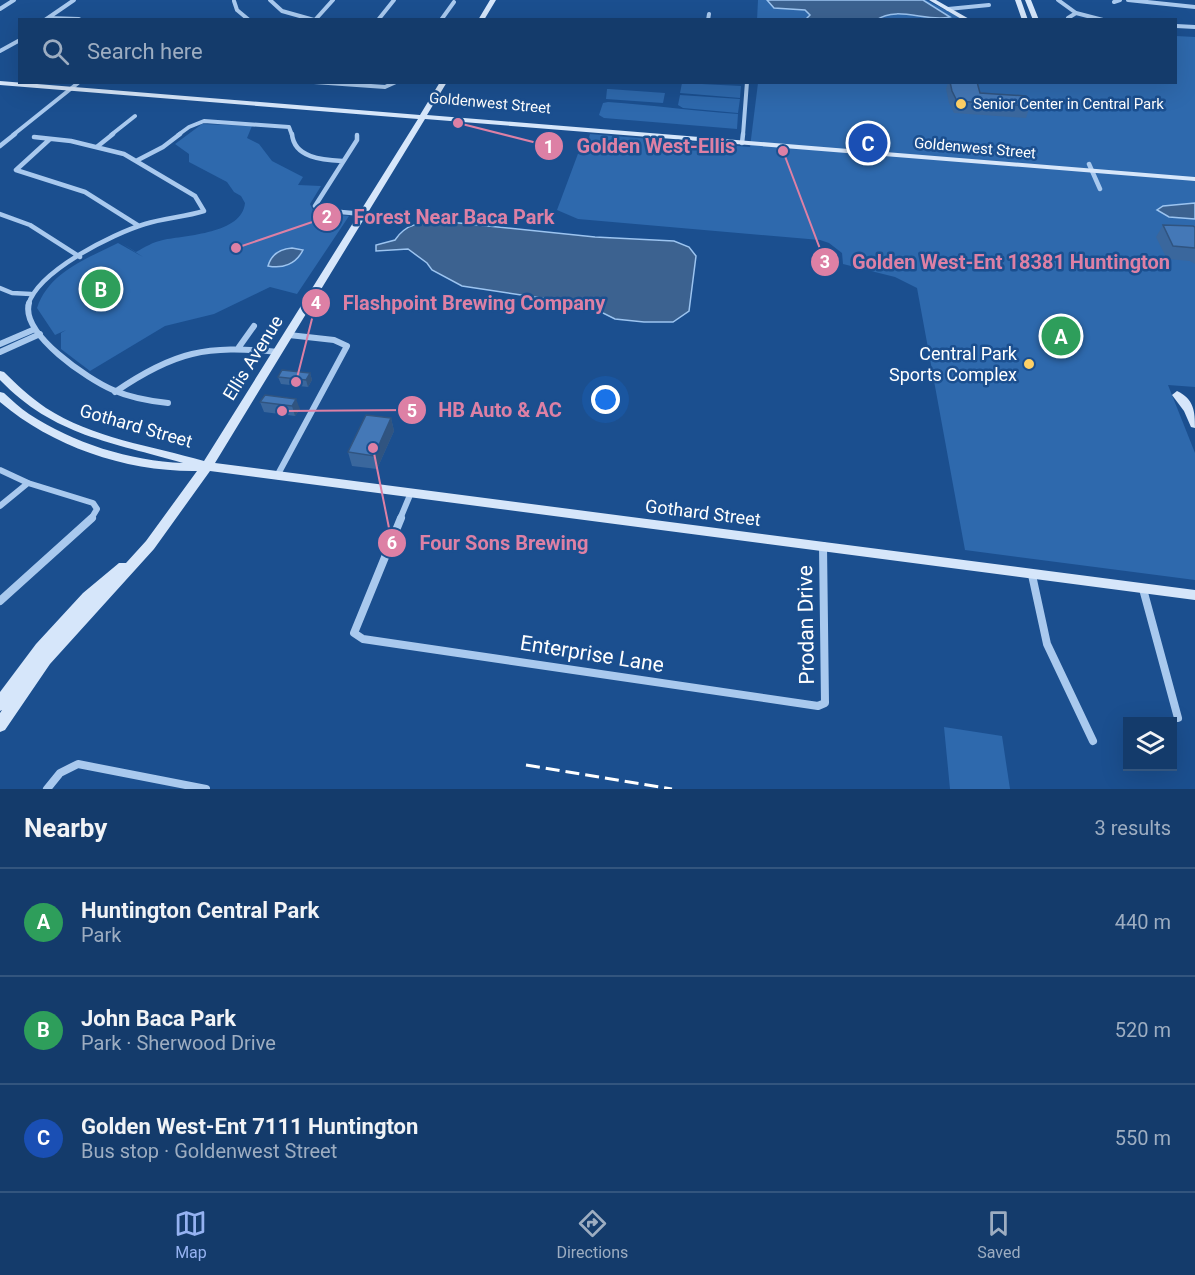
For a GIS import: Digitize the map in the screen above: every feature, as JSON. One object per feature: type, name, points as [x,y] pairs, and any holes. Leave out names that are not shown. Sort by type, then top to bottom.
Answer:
[{"type":"street","points":[[0,9],[14,0]]},
{"type":"street","points":[[47,18],[74,0]]},
{"type":"street","points":[[270,0],[282,11],[308,18]]},
{"type":"street","points":[[317,18],[333,0]]},
{"type":"street","points":[[380,18],[394,0]]},
{"type":"street","points":[[482,18],[493,0]]},
{"type":"street","points":[[932,0],[964,18]]},
{"type":"street","points":[[1018,0],[1024,18]]},
{"type":"street","points":[[1028,0],[1035,18]]},
{"type":"street","points":[[1058,0],[1076,13],[1095,18]]},
{"type":"street","points":[[1114,2],[1120,0]]},
{"type":"street","points":[[1128,0],[1157,5],[1195,7]]},
{"type":"street","points":[[234,1],[237,10],[247,18]]},
{"type":"street","points":[[442,18],[454,2]]},
{"type":"street","points":[[948,9],[972,4],[989,5]]},
{"type":"street","points":[[1068,18],[1076,13]]},
{"type":"street","points":[[708,18],[709,14]]},
{"type":"street","points":[[1177,26],[1195,27]]},
{"type":"street","points":[[0,51],[18,41]]},
{"type":"street","points":[[0,77],[18,78]]},
{"type":"street","name":"Goldenwest Street","points":[[0,83],[18,83]]},
{"type":"street","name":"Goldenwest Street","points":[[36,84],[73,85],[1090,167],[1195,172]]},
{"type":"street","points":[[350,84],[385,87],[392,84]]},
{"type":"street","name":"Ellis Avenue","points":[[0,725],[45,660],[140,554],[173,514],[207,466],[443,84]]},
{"type":"street","points":[[742,139],[747,84]]},
{"type":"street","points":[[0,146],[73,85]]},
{"type":"street","points":[[98,146],[135,116]]},
{"type":"street","points":[[136,161],[163,147],[189,127],[204,121],[289,127],[295,145],[302,151],[323,159],[342,161]]},
{"type":"street","points":[[357,135],[357,140],[315,206],[319,210],[363,214]]},
{"type":"street","points":[[34,137],[98,146],[136,161],[195,196],[204,211],[182,218],[138,226],[80,257],[47,277],[31,294],[27,310],[38,331],[64,359],[88,376],[115,392],[142,401],[168,403]]},
{"type":"street","points":[[50,139],[16,170],[77,189],[138,226]]},
{"type":"street","name":"Goldenwest Street","points":[[742,139],[833,150],[987,156],[1195,179]]},
{"type":"street","points":[[1090,167],[1100,189]]},
{"type":"street","points":[[0,214],[30,225],[80,257]]},
{"type":"street","points":[[0,288],[12,293],[31,294]]},
{"type":"street","points":[[239,347],[254,327]]},
{"type":"street","points":[[0,344],[38,331]]},
{"type":"street","points":[[0,352],[38,331]]},
{"type":"street","points":[[277,477],[347,346],[334,340],[289,334]]},
{"type":"street","points":[[115,392],[145,370],[169,358],[213,347],[239,347],[278,352]]},
{"type":"street","name":"Gothard Street","points":[[0,374],[24,399],[44,413],[72,427],[108,440],[174,455],[207,466],[410,495],[823,546],[1195,596]]},
{"type":"street","points":[[1177,395],[1189,409],[1195,424]]},
{"type":"street","name":"Gothard Street","points":[[0,396],[28,418],[72,441],[99,451],[182,469],[207,466]]},
{"type":"street","points":[[0,470],[28,483],[93,503],[98,509],[90,520],[0,601]]},
{"type":"street","points":[[0,506],[28,483]]},
{"type":"street","name":"Enterprise Lane","points":[[410,495],[354,633],[363,639],[818,706],[825,704]]},
{"type":"street","name":"Prodan Drive","points":[[823,546],[825,704]]},
{"type":"street","name":"Ellis Avenue","points":[[0,704],[36,654],[78,607],[100,584],[140,554]]},
{"type":"street","points":[[1032,575],[1047,644],[1092,741]]},
{"type":"street","points":[[1143,589],[1178,718]]},
{"type":"street","points":[[47,789],[56,775],[78,764],[206,789]]},
{"type":"shaded area","points":[[758,0],[926,0],[961,18],[757,18]]},
{"type":"shaded area","points":[[767,0],[923,0],[950,17],[932,18],[894,14],[880,18],[807,18],[810,15],[805,10],[774,8]]},
{"type":"shaded area","name":"Central Park Sports Complex","points":[[1177,36],[1195,37],[1195,387],[1168,385],[1195,453],[1195,580],[965,550],[917,288],[895,277],[843,264],[842,253],[829,243],[820,240],[578,219],[557,210],[579,151],[588,141],[590,134],[750,147],[758,84],[1177,84]]},
{"type":"shaded area","points":[[682,84],[741,86],[740,98],[680,93]]},
{"type":"shaded area","points":[[607,89],[665,93],[663,103],[606,99]]},
{"type":"shaded area","points":[[680,95],[740,99],[738,113],[683,108],[678,105]]},
{"type":"shaded area","points":[[603,103],[738,114],[737,129],[604,118],[599,115]]},
{"type":"shaded area","points":[[202,124],[252,126],[247,138],[259,144],[272,161],[303,177],[298,185],[321,186],[310,204],[313,210],[318,213],[349,216],[297,294],[270,287],[214,314],[165,326],[90,371],[61,349],[61,333],[66,330],[55,335],[37,308],[50,285],[59,276],[81,261],[118,243],[143,257],[120,242],[136,252],[159,241],[224,227],[242,213],[245,203],[241,196],[234,192],[227,182],[189,162],[189,154],[175,144]]},
{"type":"shaded area","points":[[1195,203],[1195,219],[1169,217],[1157,210],[1163,206]]},
{"type":"shaded area","points":[[449,222],[595,237],[674,241],[689,247],[696,256],[689,311],[673,322],[615,319],[587,305],[462,286],[432,270],[427,263],[408,249],[376,251],[376,245],[395,240],[412,226]]},
{"type":"shaded area","points":[[292,248],[303,250],[293,262],[279,267],[268,266],[277,253]]},
{"type":"shaded area","points":[[944,727],[1002,736],[1010,789],[950,789]]},
{"type":"building","points":[[950,84],[978,84],[980,93],[1026,96],[1030,106],[957,101]]},
{"type":"building","points":[[1163,225],[1195,227],[1195,248],[1173,246]]},
{"type":"building","points":[[282,370],[310,373],[306,380],[278,377]]},
{"type":"building","points":[[265,395],[296,399],[292,406],[260,402]]},
{"type":"building","points":[[366,415],[391,418],[374,456],[348,452]]},
{"type":"railway","points":[[526,765],[672,789]]},
{"type":"place","name":"Senior Center in Central Park","points":[[961,104]]},
{"type":"place","name":"Golden West-Ellis","points":[[458,123]]},
{"type":"place","name":"Golden West-Ent 7111 Huntington","points":[[868,143]]},
{"type":"place","name":"Golden West-Ent 18381 Huntington","points":[[783,151]]},
{"type":"place","name":"Forest Near Baca Park","points":[[236,248]]},
{"type":"place","name":"John Baca Park","points":[[101,289]]},
{"type":"place","name":"Huntington Central Park","points":[[1061,336]]},
{"type":"place","name":"Central Park Sports Complex","points":[[1029,364]]},
{"type":"place","name":"Flashpoint Brewing Company","points":[[296,382]]},
{"type":"place","name":"HB Auto & AC","points":[[282,411]]},
{"type":"place","name":"Four Sons Brewing","points":[[373,448]]}]
